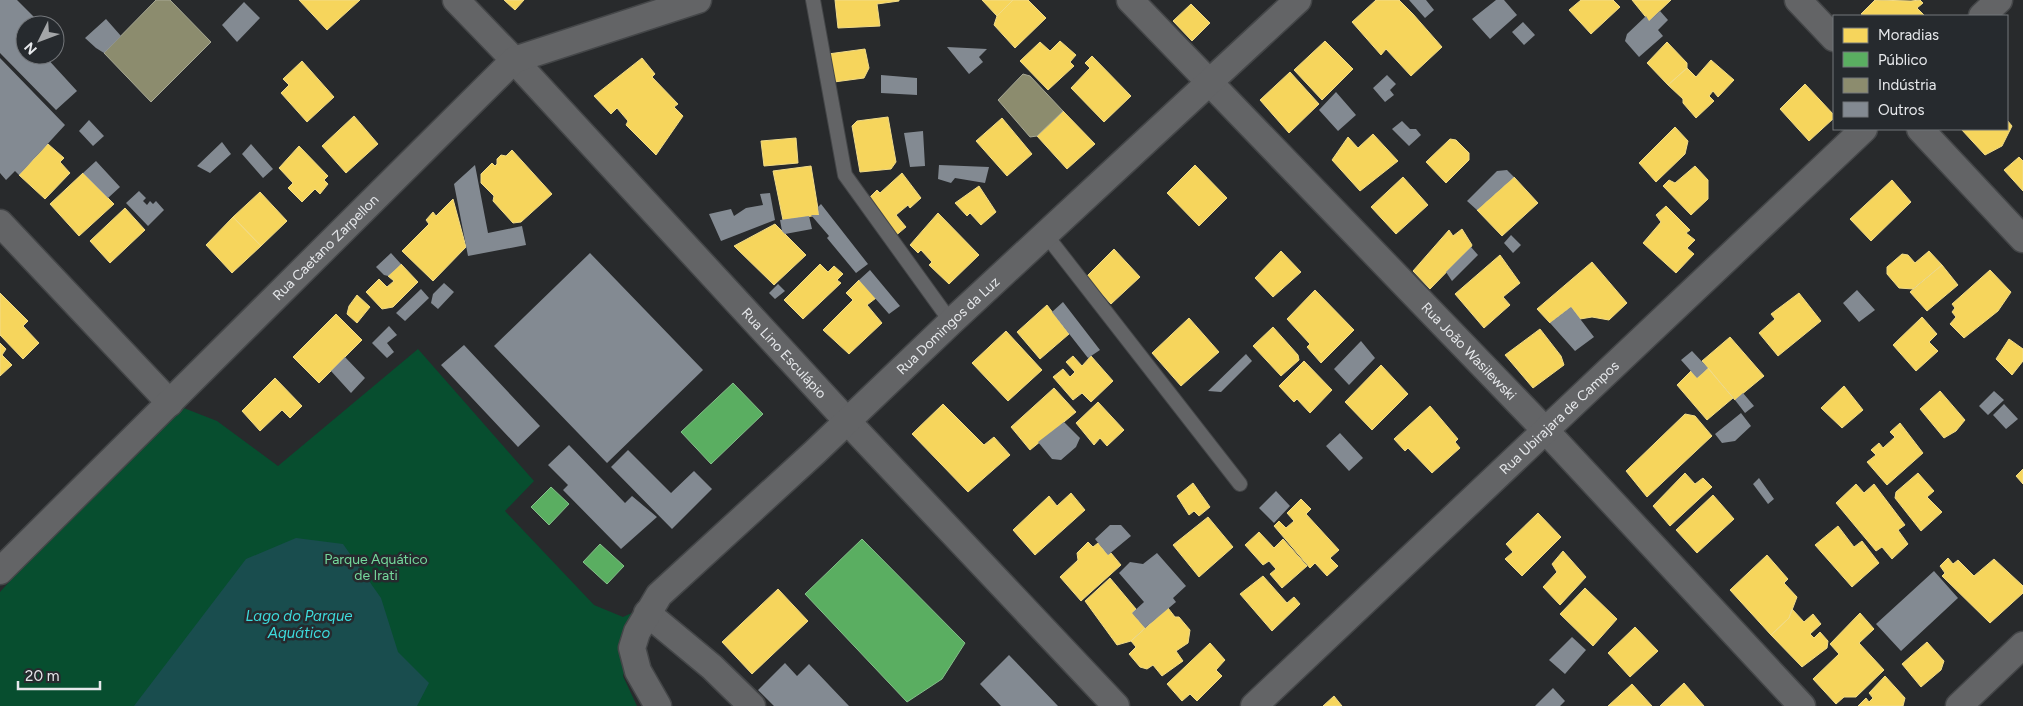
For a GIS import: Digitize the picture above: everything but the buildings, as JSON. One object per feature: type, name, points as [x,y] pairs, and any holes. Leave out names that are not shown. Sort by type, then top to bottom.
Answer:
[{"type":"street","name":"Rua Lino Esculápio","points":[[456,0],[514,60],[848,422],[1116,706]]},
{"type":"street","name":"Rua Caetano Zarpellon","points":[[0,571],[514,60],[698,0]]},
{"type":"street","name":"Rua João Wasilewski","points":[[1130,0],[1546,431],[1802,706]]},
{"type":"street","name":"Rua Domingos da Luz","points":[[658,706],[638,671],[632,648],[637,632],[659,595],[848,422],[951,322],[1298,0]]},
{"type":"street","points":[[1798,0],[1833,37]]},
{"type":"street","points":[[1983,15],[1999,0]]},
{"type":"street","name":"Rua Ubirajara de Campos","points":[[1254,706],[1863,130]]},
{"type":"street","points":[[1921,130],[2023,239]]},
{"type":"street","points":[[0,223],[170,403]]},
{"type":"street","points":[[647,613],[712,667],[752,706]]},
{"type":"street","points":[[1958,706],[2023,645]]},
{"type":"lane","points":[[813,0],[845,175],[951,322]]},
{"type":"lane","points":[[1046,235],[1240,484]]},
{"type":"green space","name":"Parque Aquático de Irati","points":[[418,349],[534,481],[505,511],[594,605],[623,617],[656,602],[636,631],[623,676],[637,706],[0,706],[0,592],[171,403],[217,421],[278,466]]},
{"type":"water","name":"Lago do Parque Aquático","points":[[296,538],[343,544],[381,598],[398,652],[429,683],[417,706],[134,706],[246,559]]}]
